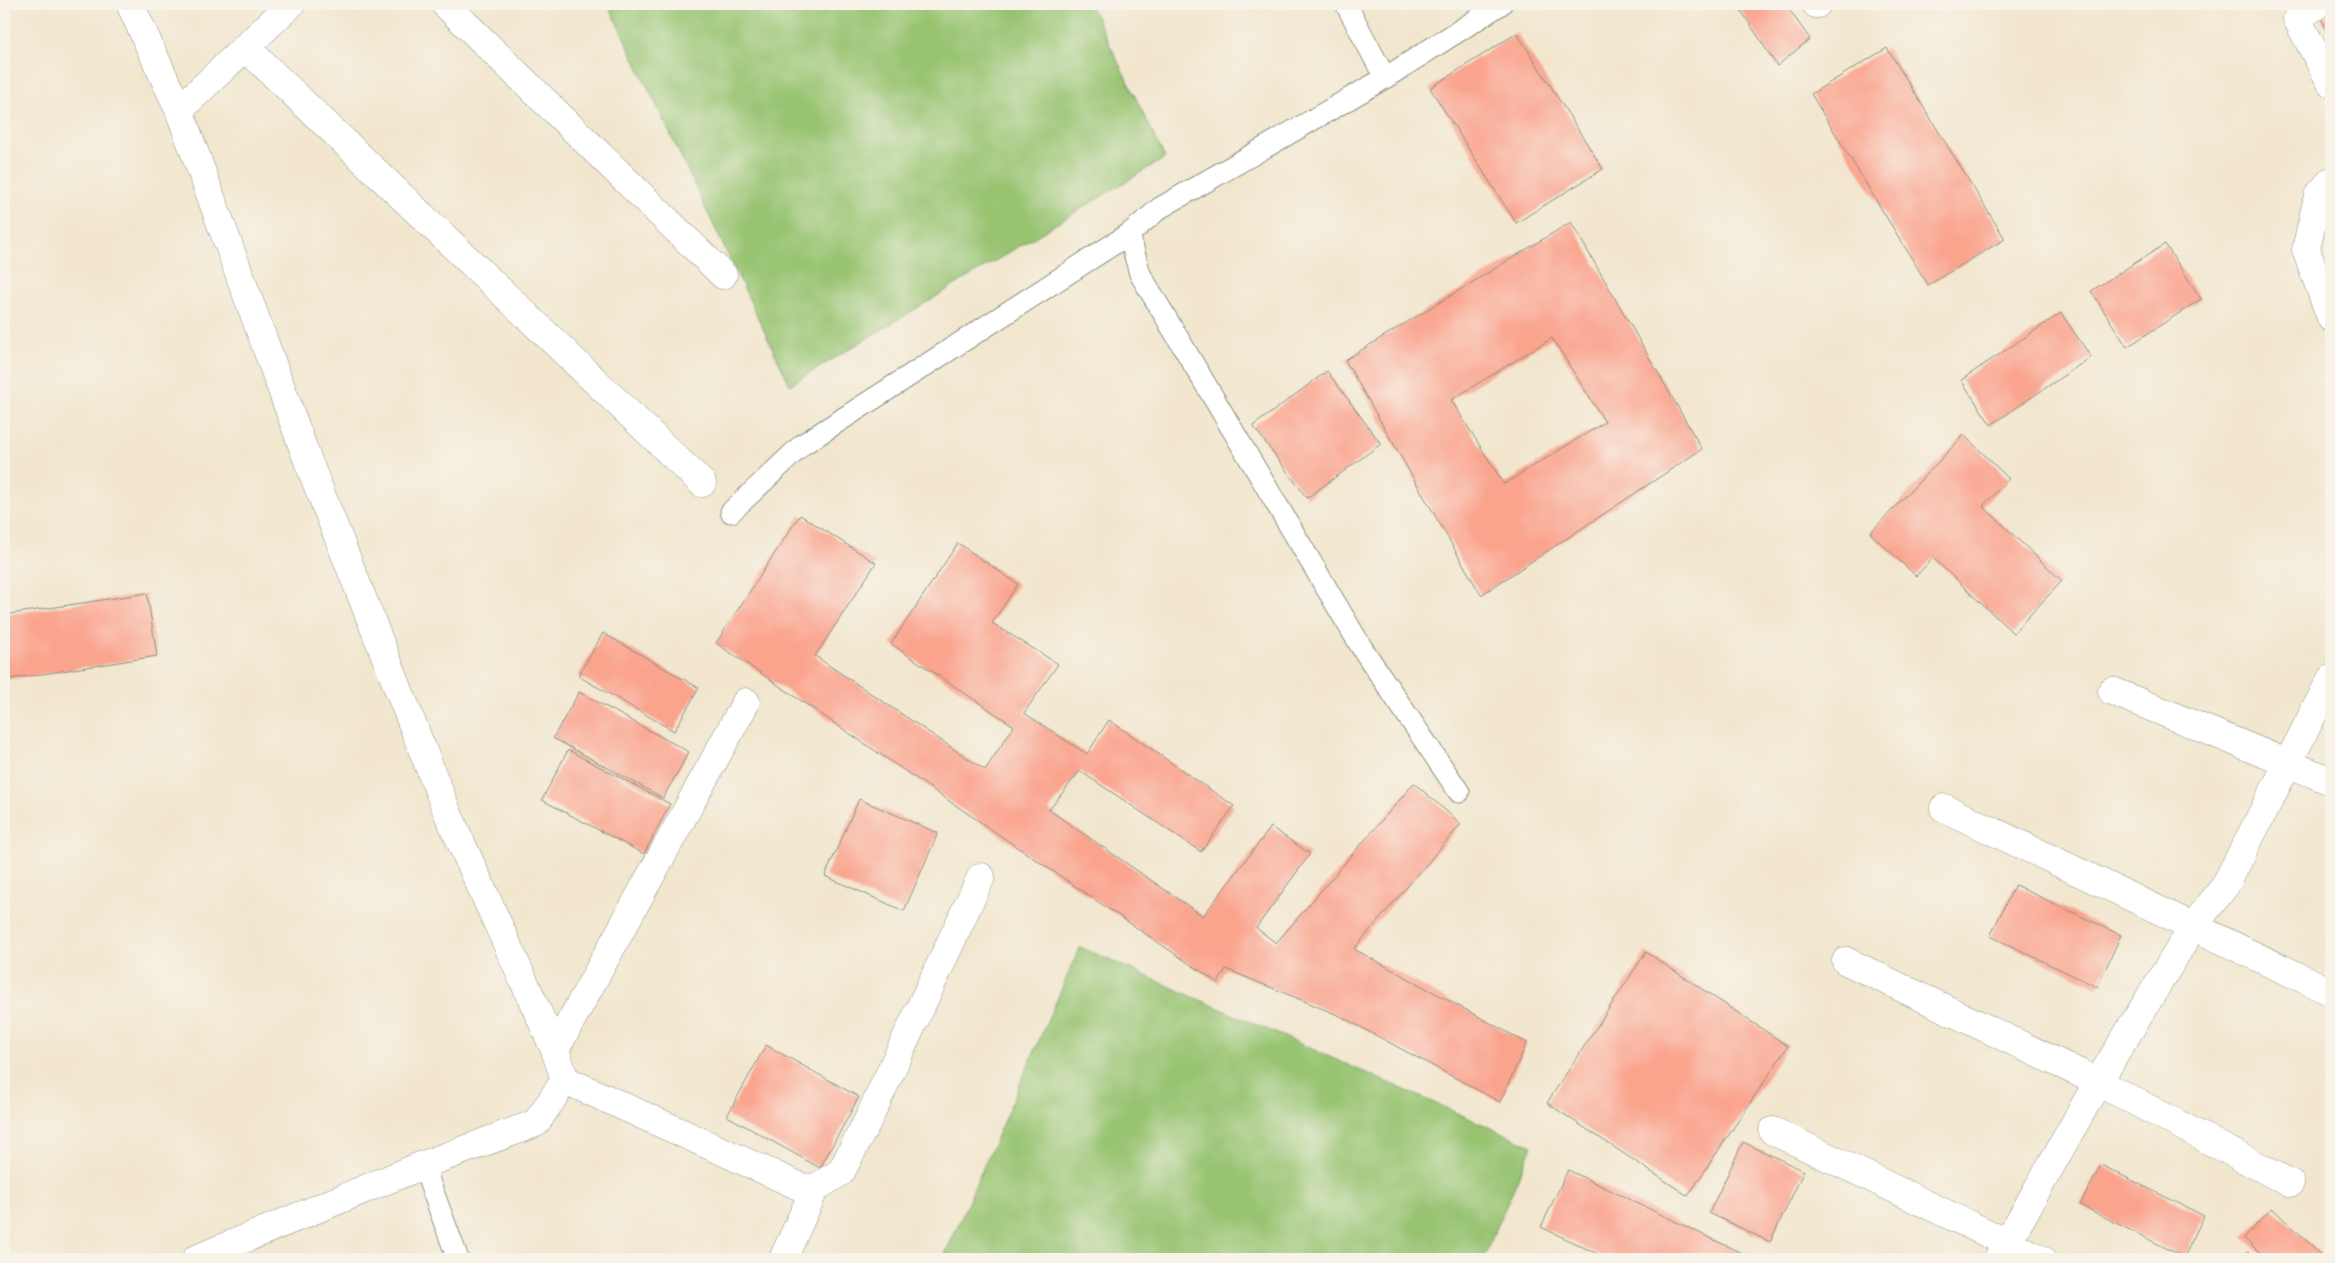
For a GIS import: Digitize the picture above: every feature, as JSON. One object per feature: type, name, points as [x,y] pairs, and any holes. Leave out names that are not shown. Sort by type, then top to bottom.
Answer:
[{"type":"street","points":[[130,4],[179,110],[308,461],[448,814],[555,1050],[565,1080],[801,1188],[815,1188],[841,1172],[869,1118],[981,877]]},
{"type":"street","points":[[179,110],[290,4]]},
{"type":"street","points":[[445,4],[723,274]]},
{"type":"street","points":[[2301,9],[2331,83]]},
{"type":"street","points":[[246,48],[702,483]]},
{"type":"street","points":[[2331,181],[2318,196],[2306,250],[2331,318]]},
{"type":"street","points":[[2002,1251],[2098,1082],[2194,925],[2225,886],[2331,679]]},
{"type":"street","points":[[2112,690],[2288,762],[2331,782]]},
{"type":"street","points":[[555,1050],[746,702]]},
{"type":"street","points":[[1944,808],[2194,925],[2331,992]]},
{"type":"street","points":[[1846,960],[2098,1082],[2290,1183]]},
{"type":"street","points":[[196,1259],[423,1165],[536,1123],[565,1080]]},
{"type":"street","points":[[1773,1131],[2002,1251],[2040,1259]]},
{"type":"street","points":[[783,1259],[815,1188]]},
{"type":"lane","points":[[1346,4],[1385,78]]},
{"type":"lane","points":[[732,512],[802,445],[1129,234],[1160,208],[1385,78],[1502,4]]},
{"type":"lane","points":[[1129,234],[1140,274],[1362,648],[1459,792]]},
{"type":"lane","points":[[423,1165],[458,1259]]},
{"type":"green space","points":[[608,4],[1090,4],[1165,158],[790,385]]},
{"type":"green space","points":[[1080,947],[1532,1146],[1483,1259],[943,1259]]},
{"type":"building","points":[[1737,4],[1785,4],[1810,39],[1777,66]]},
{"type":"building","points":[[2331,13],[2331,38],[2321,18]]},
{"type":"building","points":[[1517,33],[1603,169],[1516,223],[1430,88]]},
{"type":"building","points":[[1887,48],[2005,239],[1928,285],[1811,94]]},
{"type":"building","points":[[1571,222],[1702,449],[1481,595],[1345,360]],"holes":[[[1552,338],[1605,422],[1504,484],[1451,400]]]},
{"type":"building","points":[[2165,244],[2201,299],[2127,347],[2091,291]]},
{"type":"building","points":[[2061,313],[2091,357],[1991,425],[1961,380]]},
{"type":"building","points":[[1327,371],[1381,444],[1307,498],[1253,426]]},
{"type":"building","points":[[1964,435],[2009,479],[1983,506],[2062,581],[2013,633],[1933,558],[1916,576],[1870,533]]},
{"type":"building","points":[[800,515],[876,563],[815,656],[985,770],[1014,726],[891,644],[958,543],[1018,584],[992,623],[1058,664],[1024,713],[1087,754],[1109,720],[1234,806],[1201,852],[1080,771],[1049,810],[1203,916],[1271,827],[1310,854],[1256,928],[1276,943],[1414,783],[1461,824],[1354,949],[1527,1043],[1500,1102],[1338,1015],[1226,969],[1218,983],[716,643]]},
{"type":"building","points":[[147,593],[157,656],[4,680],[4,615]]},
{"type":"building","points":[[603,633],[699,688],[674,731],[578,676]]},
{"type":"building","points":[[579,692],[689,752],[663,798],[553,738]]},
{"type":"building","points":[[568,750],[670,804],[644,854],[542,800]]},
{"type":"building","points":[[859,799],[938,833],[904,911],[825,876]]},
{"type":"building","points":[[2015,885],[2121,935],[2097,987],[1990,936]]},
{"type":"building","points":[[1646,952],[1788,1046],[1688,1196],[1547,1103]]},
{"type":"building","points":[[766,1045],[859,1097],[820,1168],[727,1116]]},
{"type":"building","points":[[1743,1142],[1804,1171],[1770,1242],[1709,1213]]},
{"type":"building","points":[[2101,1165],[2204,1216],[2184,1257],[2080,1205]]},
{"type":"building","points":[[1568,1170],[1754,1259],[1608,1259],[1541,1227]]},
{"type":"building","points":[[2272,1208],[2326,1259],[2267,1259],[2244,1238]]},
{"type":"building","points":[[2248,1252],[2256,1259],[2241,1259]]}]
